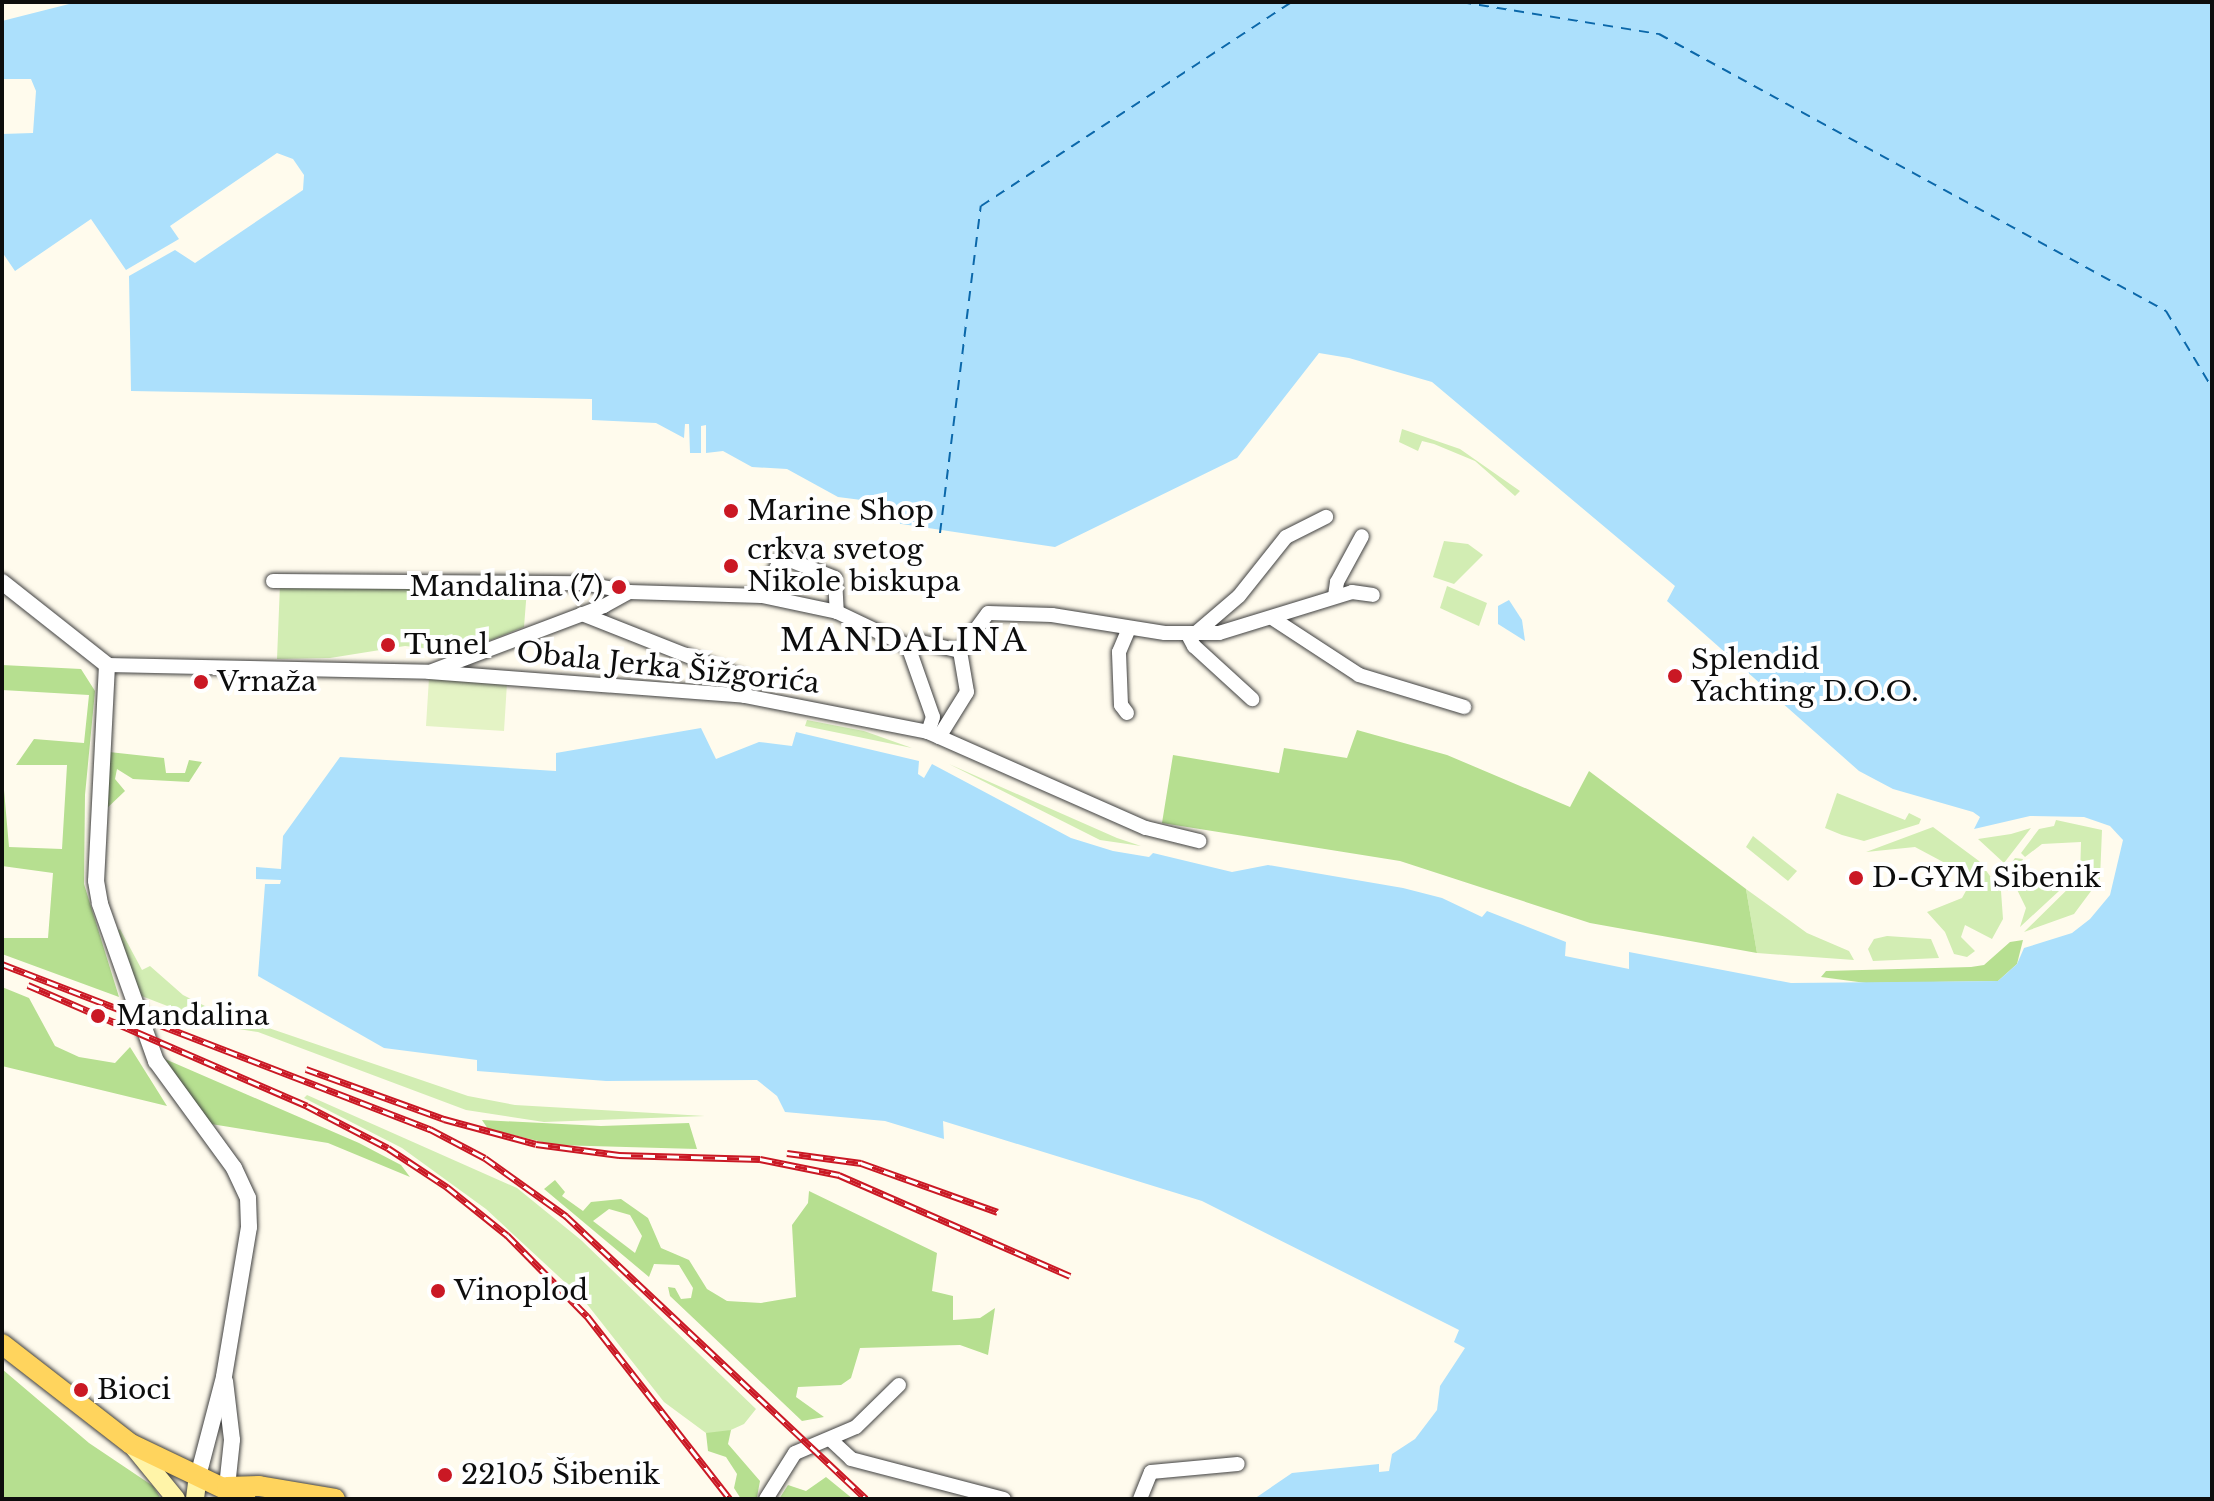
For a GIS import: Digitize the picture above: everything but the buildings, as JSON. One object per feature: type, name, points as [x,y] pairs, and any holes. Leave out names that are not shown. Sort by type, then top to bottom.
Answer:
[{"type":"main road","points":[[2,1344],[131,1444],[198,1476],[225,1493],[246,1499]]},
{"type":"main road","points":[[131,1444],[176,1499]]},
{"type":"main road","points":[[195,1499],[198,1476]]},
{"type":"main road","points":[[225,1493],[259,1486],[335,1499]]},
{"type":"street","points":[[1192,632],[1239,596],[1286,537],[1326,517]]},
{"type":"street","points":[[1335,596],[1337,582],[1362,536]]},
{"type":"street","points":[[762,596],[782,557],[789,557],[835,578],[837,612]]},
{"type":"street","points":[[273,581],[583,583],[629,592],[762,596],[837,612],[908,646],[921,642],[960,651]]},
{"type":"street","points":[[2,582],[107,665],[96,881],[100,904],[156,1061],[234,1168],[248,1198],[249,1227],[224,1377],[198,1476]]},
{"type":"street","points":[[429,672],[582,614],[629,592]]},
{"type":"street","points":[[934,735],[967,692],[960,651],[988,613],[1052,615],[1129,628],[1219,633],[1335,596],[1373,595]]},
{"type":"street","points":[[582,614],[744,678],[745,696]]},
{"type":"street","points":[[1272,618],[1359,675],[1464,707]]},
{"type":"street","points":[[1127,713],[1121,705],[1119,652],[1129,628]]},
{"type":"street","points":[[1192,632],[1194,646],[1252,699]]},
{"type":"street","points":[[908,646],[933,717],[934,735]]},
{"type":"street","name":"Obala Jerka Šižgorića","points":[[107,665],[429,672],[745,696],[934,735],[1146,828],[1199,841]]},
{"type":"street","points":[[224,1377],[232,1440],[225,1493]]},
{"type":"street","points":[[766,1499],[795,1453],[832,1441],[882,1408],[899,1385]]},
{"type":"street","points":[[832,1441],[851,1459],[1004,1499]]},
{"type":"street","points":[[1140,1499],[1151,1472],[1238,1464]]},
{"type":"green space","points":[[1402,429],[1460,449],[1520,491],[1515,496],[1475,461],[1434,444],[1422,441],[1418,451],[1399,442]]},
{"type":"green space","points":[[1444,541],[1468,544],[1483,555],[1454,584],[1433,577]]},
{"type":"green space","points":[[280,584],[527,589],[524,627],[461,652],[405,646],[330,658],[277,659]]},
{"type":"green space","points":[[1447,586],[1487,603],[1479,626],[1440,608]]},
{"type":"green space","points":[[2,665],[81,669],[95,691],[85,795],[84,884],[119,997],[2,954],[2,938],[48,938],[53,873],[2,866],[2,767],[9,847],[62,849],[67,765],[16,765],[34,739],[84,743],[89,695],[2,690]]},
{"type":"green space","points":[[429,678],[507,683],[504,731],[426,726]]},
{"type":"green space","points":[[807,720],[864,731],[912,748],[805,726]]},
{"type":"green space","points":[[1357,730],[1447,755],[1570,807],[1589,771],[1746,889],[1757,953],[1590,923],[1400,861],[1162,823],[1173,755],[1279,773],[1284,748],[1347,758]]},
{"type":"green space","points":[[109,752],[164,758],[166,773],[185,773],[189,760],[202,762],[189,782],[133,779],[117,769],[115,779],[125,791],[104,811]]},
{"type":"green space","points":[[949,764],[1117,838],[1141,846],[1100,840]]},
{"type":"green space","points":[[1837,793],[1905,820],[1909,813],[1921,819],[1919,824],[1864,841],[1842,835],[1825,828]]},
{"type":"green space","points":[[2056,820],[2102,830],[2100,879],[2074,914],[2024,932],[2080,877],[2081,842],[2042,844],[2025,857],[2021,853],[2039,829],[2054,826]]},
{"type":"green space","points":[[1933,827],[1979,861],[2001,891],[2003,919],[1992,939],[1965,925],[1961,937],[1975,951],[1967,957],[1954,954],[1945,932],[1927,912],[1962,898],[1967,889],[1960,871],[1915,847],[1866,852]]},
{"type":"green space","points":[[2031,828],[2004,863],[1978,839],[2011,834]]},
{"type":"green space","points":[[1753,836],[1797,871],[1788,881],[1746,847]]},
{"type":"green space","points":[[2015,858],[2023,859],[2019,868],[2039,885],[2059,891],[2020,927],[2026,908],[2007,869]]},
{"type":"green space","points":[[1746,889],[1807,933],[1849,951],[1854,960],[1757,953]]},
{"type":"green space","points":[[120,929],[142,970],[150,966],[183,995],[207,1007],[468,1096],[515,1105],[705,1116],[544,1122],[466,1110],[258,1032],[219,1026],[139,995],[115,932]]},
{"type":"green space","points":[[1887,936],[1931,939],[1939,958],[1873,961],[1868,949],[1874,939]]},
{"type":"green space","points":[[2023,940],[2017,964],[1998,981],[1866,983],[1821,977],[1826,971],[1984,965],[2010,942]]},
{"type":"green space","points":[[2,987],[29,998],[55,1046],[79,1057],[115,1063],[130,1047],[167,1106],[2,1066]]},
{"type":"green space","points":[[165,1059],[359,1143],[401,1165],[410,1177],[328,1143],[211,1124]]},
{"type":"green space","points":[[307,1095],[517,1188],[581,1240],[756,1409],[744,1424],[722,1434],[706,1433],[664,1402],[583,1299],[486,1209],[402,1148],[304,1098]]},
{"type":"green space","points":[[482,1120],[601,1126],[689,1123],[697,1149],[555,1145],[488,1129]]},
{"type":"green space","points":[[555,1180],[565,1192],[562,1196],[583,1211],[591,1202],[621,1199],[648,1218],[661,1248],[689,1260],[707,1289],[727,1301],[761,1303],[796,1297],[792,1225],[808,1203],[809,1191],[937,1253],[932,1291],[953,1296],[953,1320],[980,1318],[995,1308],[988,1355],[960,1345],[860,1348],[851,1378],[841,1385],[798,1387],[796,1397],[824,1417],[802,1421],[670,1296],[668,1287],[675,1288],[681,1299],[691,1298],[693,1288],[679,1265],[654,1264],[649,1277],[544,1189]],"holes":[[[609,1209],[630,1215],[642,1236],[635,1253],[593,1221]]]},
{"type":"green space","points":[[2,1369],[89,1443],[153,1486],[161,1499],[2,1499]]},
{"type":"green space","points":[[731,1430],[728,1444],[760,1481],[757,1497],[741,1499],[734,1488],[737,1474],[726,1457],[708,1451],[706,1433]]},
{"type":"green space","points":[[826,1477],[853,1499],[779,1499],[788,1485],[806,1491]]},
{"type":"water","points":[[77,2],[2212,2],[2212,1499],[1254,1499],[1292,1473],[1379,1464],[1379,1472],[1389,1471],[1392,1454],[1415,1439],[1437,1410],[1440,1386],[1465,1348],[1454,1342],[1459,1330],[1202,1201],[943,1121],[944,1139],[885,1121],[785,1112],[777,1096],[757,1080],[606,1081],[477,1071],[477,1060],[384,1048],[258,976],[265,884],[280,884],[281,880],[256,879],[256,867],[281,869],[283,836],[340,757],[556,771],[556,753],[701,728],[716,759],[759,742],[792,746],[796,732],[919,761],[918,774],[924,778],[932,764],[1071,838],[1113,851],[1149,857],[1153,853],[1232,872],[1268,865],[1403,888],[1442,898],[1482,917],[1487,911],[1566,942],[1565,956],[1629,969],[1629,952],[1791,983],[1998,981],[2017,964],[2024,948],[2072,933],[2090,919],[2110,895],[2123,840],[2110,826],[2084,817],[2030,816],[1974,829],[1980,817],[1973,812],[1893,789],[1859,771],[1667,601],[1675,586],[1432,382],[1349,358],[1319,353],[1237,458],[1055,547],[875,520],[877,502],[838,497],[787,469],[752,467],[723,451],[706,453],[706,425],[701,426],[701,453],[690,453],[689,424],[685,424],[684,438],[656,423],[592,420],[592,399],[131,391],[129,276],[175,250],[195,263],[303,190],[304,175],[293,159],[277,153],[170,226],[179,239],[126,270],[91,219],[15,271],[2,252],[2,134],[33,133],[36,91],[31,79],[2,79],[2,21]]},
{"type":"water","points":[[1509,600],[1522,620],[1525,641],[1498,624],[1498,606]]},
{"type":"ferry route","points":[[940,533],[981,206],[1291,2]]},
{"type":"ferry route","points":[[1461,2],[1659,34],[2166,311],[2212,388]]},
{"type":"railway","points":[[2,964],[430,1129],[485,1158],[566,1216],[866,1499]]},
{"type":"railway","points":[[28,985],[307,1106],[388,1148],[447,1187],[507,1235],[587,1316],[730,1499]]},
{"type":"railway","points":[[306,1069],[444,1119],[536,1144],[619,1155],[760,1159],[839,1175],[1070,1276]]},
{"type":"railway","points":[[787,1153],[861,1163],[998,1212]]},
{"type":"place","name":"Marine Shop","points":[[731,511]]},
{"type":"place","name":"crkva svetog Nikole biskupa","points":[[731,566]]},
{"type":"place","name":"Mandalina (7)","points":[[619,587]]},
{"type":"place","name":"Tunel","points":[[388,645]]},
{"type":"place","name":"Splendid Yachting D.O.O.","points":[[1675,676]]},
{"type":"place","name":"Vrnaža","points":[[201,682]]},
{"type":"place","name":"D-GYM Sibenik","points":[[1856,878]]},
{"type":"place","name":"Mandalina","points":[[98,1016]]},
{"type":"place","name":"Vinoplod","points":[[438,1291]]},
{"type":"place","name":"Bioci","points":[[81,1390]]},
{"type":"place","name":"22105 Šibenik","points":[[445,1475]]},
{"type":"district","name":"MANDALINA","points":[[904,640]]}]
